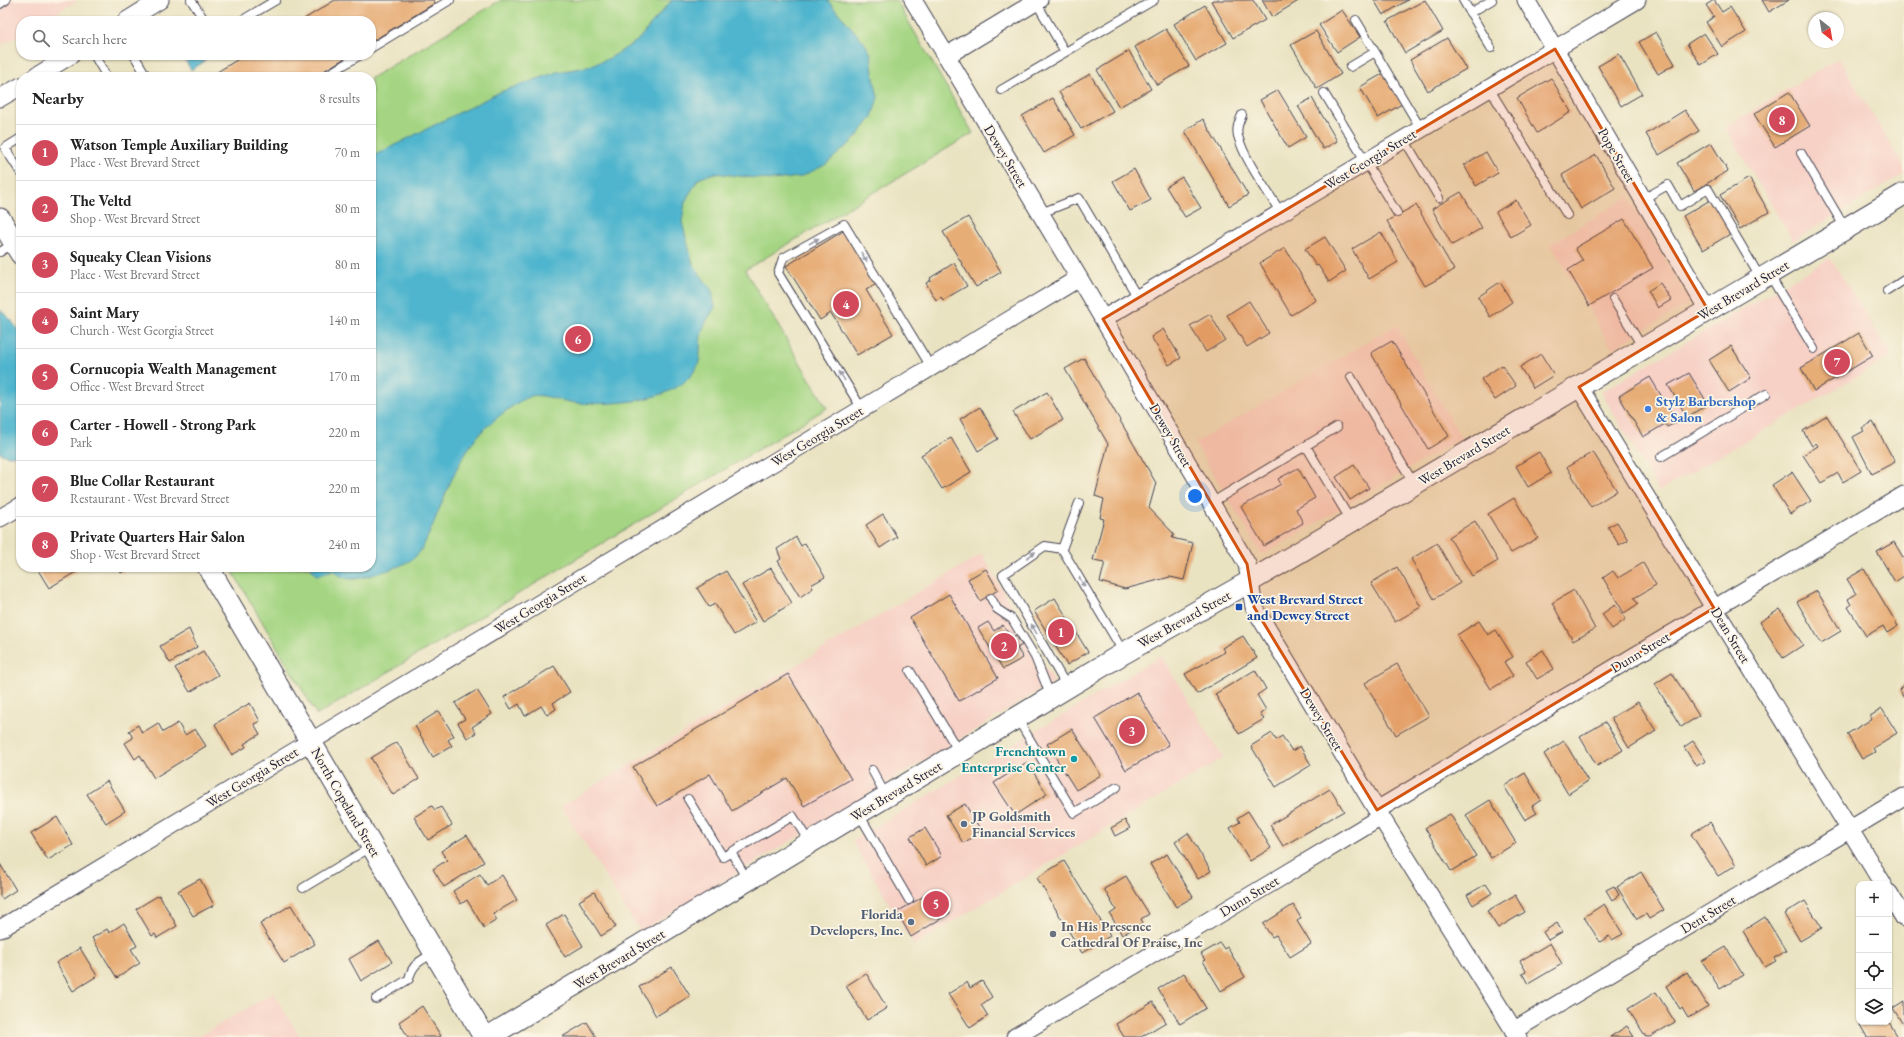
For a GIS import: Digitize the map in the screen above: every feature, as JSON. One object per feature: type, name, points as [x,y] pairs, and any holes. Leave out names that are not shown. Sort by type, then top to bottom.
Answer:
[{"type":"street","points":[[134,16],[160,0]]},
{"type":"street","name":"Dewey Street","points":[[913,0],[1079,278],[1246,564],[1254,607],[1515,1034]]},
{"type":"street","name":"Pope Street","points":[[1526,0],[1708,310]]},
{"type":"street","name":"West Georgia Street","points":[[1103,319],[1637,0]]},
{"type":"street","points":[[946,56],[1038,1]]},
{"type":"street","points":[[43,72],[63,60]]},
{"type":"street","points":[[0,98],[16,91]]},
{"type":"street","name":"West Brevard Street","points":[[488,1037],[1124,653],[1249,582],[1904,194]]},
{"type":"street","points":[[0,219],[14,247]]},
{"type":"street","name":"West Georgia Street","points":[[0,929],[1079,278]]},
{"type":"street","name":"Dean Street","points":[[1579,387],[1881,881]]},
{"type":"street","name":"Dunn Street","points":[[1015,1037],[1714,608],[1904,495]]},
{"type":"street","points":[[0,518],[16,509]]},
{"type":"street","name":"North Copeland Street","points":[[211,572],[484,1037]]},
{"type":"street","name":"Dent Street","points":[[1515,1034],[1904,797]]},
{"type":"street","points":[[1892,898],[1904,918]]},
{"type":"lane","points":[[0,4],[6,0]]},
{"type":"lane","points":[[191,0],[201,16]]},
{"type":"lane","points":[[249,16],[276,0]]},
{"type":"lane","points":[[376,45],[450,0]]},
{"type":"lane","points":[[1001,90],[1154,0]]},
{"type":"lane","points":[[1463,0],[1492,48]]},
{"type":"lane","points":[[1470,12],[1492,0]]},
{"type":"lane","points":[[1038,1],[1065,52]]},
{"type":"lane","points":[[1356,20],[1421,129]]},
{"type":"lane","points":[[1350,67],[1375,52]]},
{"type":"lane","points":[[97,60],[104,72]]},
{"type":"lane","points":[[137,60],[144,72]]},
{"type":"lane","points":[[332,72],[352,60]]},
{"type":"lane","points":[[1489,88],[1567,215]]},
{"type":"lane","points":[[1324,93],[1397,214]]},
{"type":"lane","points":[[1242,115],[1238,125],[1238,135],[1245,153],[1281,213]]},
{"type":"lane","points":[[1404,139],[1439,198]]},
{"type":"lane","points":[[16,141],[5,148],[16,165]]},
{"type":"lane","points":[[1801,153],[1846,228]]},
{"type":"lane","points":[[1643,199],[1668,184],[1680,206],[1708,190],[1814,349]]},
{"type":"lane","points":[[1040,213],[1079,198],[1138,298]]},
{"type":"lane","points":[[862,409],[778,273],[783,258],[844,224],[931,367]]},
{"type":"lane","points":[[1887,291],[1904,280]]},
{"type":"lane","points":[[1613,299],[1644,349]]},
{"type":"lane","points":[[1351,377],[1414,484]]},
{"type":"lane","points":[[1661,457],[1766,394]]},
{"type":"lane","points":[[1211,503],[1337,427]]},
{"type":"lane","points":[[1306,446],[1352,521]]},
{"type":"lane","points":[[1062,549],[1079,503]]},
{"type":"lane","points":[[1059,693],[1003,575],[1046,546],[1062,549],[1124,653]]},
{"type":"lane","points":[[991,598],[997,609],[1012,619],[1043,673],[1059,693]]},
{"type":"lane","points":[[910,671],[960,753]]},
{"type":"lane","points":[[1017,718],[1074,812],[1117,787]]},
{"type":"lane","points":[[872,770],[887,797]]},
{"type":"lane","points":[[688,799],[723,857],[793,816],[810,843]]},
{"type":"lane","points":[[859,814],[909,900]]},
{"type":"lane","points":[[303,888],[372,846]]},
{"type":"lane","points":[[731,852],[748,881]]},
{"type":"lane","points":[[376,999],[409,979],[411,969],[421,960],[435,953]]},
{"type":"highlighted area","points":[[1555,49],[1708,310],[1579,387],[1714,608],[1377,810],[1254,607],[1247,564],[1103,319]]},
{"type":"shaded area","points":[[0,0],[78,0],[51,16],[16,16],[16,37],[0,46]]},
{"type":"shaded area","points":[[1839,58],[1904,167],[1904,174],[1793,241],[1725,127]]},
{"type":"shaded area","points":[[1628,197],[1690,302],[1612,349],[1551,244]]},
{"type":"shaded area","points":[[1830,258],[1892,356],[1659,491],[1601,392]]},
{"type":"shaded area","points":[[1396,325],[1461,438],[1264,554],[1261,553],[1195,443]]},
{"type":"shaded area","points":[[982,554],[1054,682],[640,932],[561,806]]},
{"type":"shaded area","points":[[1161,656],[1223,758],[914,945],[852,841]]},
{"type":"shaded area","points":[[273,993],[300,1037],[198,1037]]},
{"type":"green space","points":[[501,0],[896,0],[973,133],[745,270],[827,408],[317,715],[233,572],[376,572],[376,75]]},
{"type":"water","points":[[672,0],[827,0],[864,42],[871,54],[873,74],[878,97],[872,117],[856,138],[825,165],[800,177],[772,180],[714,173],[698,179],[685,202],[682,222],[693,264],[712,291],[715,307],[703,328],[700,340],[700,357],[698,365],[686,380],[673,389],[642,400],[591,404],[576,403],[535,395],[520,401],[484,429],[468,449],[449,485],[426,540],[416,556],[395,568],[372,575],[356,579],[342,577],[336,572],[376,572],[376,154],[500,92],[557,72],[587,67],[610,58],[637,41]]},
{"type":"water","points":[[185,60],[204,60],[205,61],[191,70]]},
{"type":"water","points":[[0,310],[16,327],[16,455],[8,456],[0,453]]},
{"type":"water","points":[[314,572],[328,572],[317,576]]},
{"type":"building","points":[[335,0],[433,0],[435,3],[376,39],[376,16],[309,16]]},
{"type":"building","points":[[1253,0],[1265,20],[1233,38],[1211,1]]},
{"type":"building","points":[[1262,0],[1300,0],[1272,17]]},
{"type":"building","points":[[1374,0],[1408,0],[1383,15]]},
{"type":"building","points":[[1425,0],[1443,31],[1405,53],[1387,21]]},
{"type":"building","points":[[1714,0],[1722,12],[1730,7],[1746,32],[1722,47],[1706,22],[1714,17],[1706,5]]},
{"type":"building","points":[[1762,0],[1789,0],[1769,12]]},
{"type":"building","points":[[1205,5],[1227,43],[1196,61],[1174,24]]},
{"type":"building","points":[[1342,10],[1360,37],[1337,52],[1319,25]]},
{"type":"building","points":[[1166,29],[1189,66],[1157,85],[1135,47]]},
{"type":"building","points":[[1316,31],[1341,74],[1317,89],[1291,45]]},
{"type":"building","points":[[1656,32],[1675,64],[1658,74],[1639,42]]},
{"type":"building","points":[[1704,33],[1718,54],[1701,65],[1687,44]]},
{"type":"building","points":[[1447,38],[1466,69],[1428,91],[1410,60]]},
{"type":"building","points":[[1129,51],[1151,89],[1119,107],[1097,70]]},
{"type":"building","points":[[1619,54],[1642,94],[1621,106],[1598,66]]},
{"type":"building","points":[[237,60],[342,60],[322,72],[217,72]]},
{"type":"building","points":[[1384,73],[1402,104],[1378,118],[1360,87]]},
{"type":"building","points":[[1090,74],[1113,111],[1081,129],[1059,92]]},
{"type":"building","points":[[1551,78],[1571,112],[1537,133],[1517,98]]},
{"type":"building","points":[[1278,90],[1306,137],[1288,148],[1260,100]]},
{"type":"building","points":[[1789,92],[1810,126],[1775,147],[1754,114]]},
{"type":"building","points":[[1053,98],[1075,135],[1044,153],[1022,116]]},
{"type":"building","points":[[1312,98],[1337,141],[1323,149],[1298,106]]},
{"type":"building","points":[[1685,110],[1699,131],[1659,155],[1646,134]]},
{"type":"building","points":[[1203,119],[1248,195],[1229,206],[1185,131]]},
{"type":"building","points":[[1711,143],[1728,171],[1694,191],[1677,163]]},
{"type":"building","points":[[1486,152],[1498,173],[1476,186],[1464,165]]},
{"type":"building","points":[[1596,155],[1615,188],[1581,209],[1562,175]]},
{"type":"building","points":[[1134,169],[1151,200],[1130,211],[1113,181]]},
{"type":"building","points":[[1182,177],[1201,208],[1185,217],[1166,187]]},
{"type":"building","points":[[1749,178],[1769,212],[1740,229],[1720,195]]},
{"type":"building","points":[[1461,192],[1482,228],[1452,245],[1432,209]]},
{"type":"building","points":[[1712,199],[1732,233],[1703,250],[1683,216]]},
{"type":"building","points":[[1516,200],[1531,225],[1511,237],[1496,212]]},
{"type":"building","points":[[1416,205],[1454,270],[1425,286],[1387,221]]},
{"type":"building","points":[[968,217],[1001,272],[976,287],[943,232]]},
{"type":"building","points":[[1624,219],[1653,268],[1589,306],[1568,270],[1583,261],[1575,248]]},
{"type":"building","points":[[845,230],[878,283],[866,290],[893,334],[857,355],[831,313],[820,320],[786,266]]},
{"type":"building","points":[[1381,232],[1398,262],[1369,279],[1352,249]]},
{"type":"building","points":[[1325,237],[1346,271],[1329,282],[1305,249]]},
{"type":"building","points":[[1285,248],[1316,300],[1291,315],[1260,263]]},
{"type":"building","points":[[954,263],[967,286],[943,300],[941,297],[936,300],[926,283],[931,280],[930,278]]},
{"type":"building","points":[[1500,282],[1512,302],[1490,317],[1478,297]]},
{"type":"building","points":[[1660,283],[1671,300],[1658,308],[1648,291]]},
{"type":"building","points":[[1249,301],[1269,333],[1247,347],[1227,315]]},
{"type":"building","points":[[1210,314],[1225,340],[1206,352],[1190,326]]},
{"type":"building","points":[[1163,329],[1181,358],[1169,365],[1151,337]]},
{"type":"building","points":[[1859,333],[1873,356],[1814,391],[1801,368]]},
{"type":"building","points":[[1392,341],[1449,436],[1428,449],[1371,353]]},
{"type":"building","points":[[1731,346],[1751,378],[1729,392],[1709,360]]},
{"type":"building","points":[[1541,354],[1554,375],[1533,388],[1520,367]]},
{"type":"building","points":[[1084,358],[1156,483],[1149,508],[1174,534],[1172,538],[1193,543],[1184,580],[1170,577],[1125,589],[1100,582],[1105,562],[1093,560],[1104,519],[1100,518],[1104,499],[1095,496],[1108,444],[1065,369]]},
{"type":"building","points":[[1502,365],[1516,386],[1495,400],[1481,379]]},
{"type":"building","points":[[1689,373],[1708,404],[1687,417],[1668,385]]},
{"type":"building","name":"Stylz Barbershop & Salon","points":[[1650,377],[1677,422],[1667,427],[1665,424],[1643,437],[1619,396]]},
{"type":"building","points":[[1047,392],[1063,420],[1030,439],[1013,412]]},
{"type":"building","points":[[980,407],[998,439],[978,451],[960,419]]},
{"type":"building","points":[[1827,416],[1861,471],[1843,482],[1838,473],[1821,483],[1803,455],[1818,446],[1816,443],[1812,446],[1803,431]]},
{"type":"building","points":[[1873,422],[1895,462],[1872,474],[1853,437],[1864,431],[1862,428]]},
{"type":"building","points":[[951,438],[971,472],[942,489],[921,455]]},
{"type":"building","points":[[1539,452],[1551,473],[1528,487],[1516,466]]},
{"type":"building","points":[[1593,452],[1617,491],[1591,507],[1567,467]]},
{"type":"building","points":[[1354,465],[1369,488],[1350,500],[1336,477]]},
{"type":"building","points":[[1298,468],[1315,498],[1296,509],[1303,523],[1264,546],[1241,507],[1281,484],[1278,479]]},
{"type":"building","points":[[1792,472],[1811,501],[1790,514],[1772,485]]},
{"type":"building","points":[[1514,498],[1538,538],[1511,553],[1488,514]]},
{"type":"building","points":[[883,514],[897,537],[880,548],[866,525]]},
{"type":"building","points":[[1475,521],[1498,561],[1472,576],[1449,537]]},
{"type":"building","points":[[1617,522],[1628,540],[1619,545],[1608,527]]},
{"type":"building","points":[[796,537],[801,546],[805,543],[825,577],[811,585],[813,588],[800,597],[778,561],[781,559],[777,549]]},
{"type":"building","points":[[1894,542],[1904,559],[1904,576],[1895,582],[1877,552]]},
{"type":"building","points":[[1437,543],[1460,583],[1434,599],[1411,559]]},
{"type":"building","points":[[1643,563],[1656,585],[1634,598],[1638,604],[1624,613],[1603,578],[1613,571],[1618,578]]},
{"type":"building","points":[[1397,567],[1421,607],[1395,622],[1371,583]]},
{"type":"building","points":[[771,568],[792,603],[763,621],[742,585]]},
{"type":"building","points":[[986,569],[998,590],[980,601],[968,579]]},
{"type":"building","points":[[1864,569],[1898,626],[1887,633],[1883,626],[1866,636],[1848,607],[1851,605],[1848,599],[1856,594],[1847,579]]},
{"type":"building","points":[[726,571],[756,622],[734,635],[715,604],[709,607],[697,588]]},
{"type":"building","points":[[39,572],[76,572],[49,588]]},
{"type":"building","points":[[1574,590],[1595,629],[1573,641],[1552,603]]},
{"type":"building","points":[[1817,591],[1841,631],[1821,643],[1797,602]]},
{"type":"building","points":[[949,594],[998,678],[959,701],[910,618]]},
{"type":"building","points":[[1055,598],[1088,652],[1067,665],[1034,611]]},
{"type":"building","points":[[1615,605],[1626,619],[1612,629],[1602,614]]},
{"type":"building","points":[[1780,609],[1803,645],[1783,658],[1760,622]]},
{"type":"building","points":[[1479,621],[1488,635],[1496,630],[1513,657],[1504,662],[1513,676],[1491,689],[1457,635]]},
{"type":"building","points":[[988,622],[994,631],[1003,625],[1011,638],[1016,635],[1022,645],[1017,648],[1023,658],[1003,669],[978,628]]},
{"type":"building","points":[[189,629],[197,647],[170,663],[160,646]]},
{"type":"building","points":[[1243,636],[1257,658],[1197,694],[1185,674],[1225,652],[1222,648]]},
{"type":"building","points":[[1543,650],[1554,669],[1537,679],[1526,661]]},
{"type":"building","points":[[203,651],[218,675],[190,692],[175,668]]},
{"type":"building","points":[[1397,664],[1429,716],[1396,735],[1365,683]]},
{"type":"building","points":[[554,666],[570,692],[553,703],[556,709],[547,715],[541,706],[525,716],[519,704],[511,709],[504,697]]},
{"type":"building","points":[[1255,670],[1266,689],[1257,695],[1266,710],[1260,714],[1264,719],[1239,734],[1215,694]]},
{"type":"building","points":[[1672,673],[1699,716],[1681,727],[1655,684]]},
{"type":"building","points":[[788,674],[851,779],[804,806],[787,778],[732,811],[710,774],[657,806],[633,767]]},
{"type":"building","points":[[1904,684],[1904,698],[1899,690]]},
{"type":"building","points":[[477,690],[492,714],[472,727],[476,733],[467,738],[458,723],[465,719],[455,703]]},
{"type":"building","points":[[1137,692],[1169,745],[1126,770],[1095,718]]},
{"type":"building","points":[[1638,702],[1656,731],[1629,748],[1611,718]]},
{"type":"building","points":[[250,703],[260,721],[254,724],[260,734],[244,744],[246,747],[232,755],[215,724]]},
{"type":"building","points":[[1882,709],[1897,733],[1873,748],[1875,752],[1862,759],[1847,734],[1872,719],[1870,716]]},
{"type":"building","points":[[439,711],[454,736],[448,740],[452,746],[433,757],[415,726]]},
{"type":"building","points":[[1605,722],[1623,750],[1597,766],[1580,737]]},
{"type":"building","points":[[158,723],[163,732],[178,723],[185,735],[195,729],[206,746],[154,778],[140,755],[135,759],[125,743],[133,738],[129,731],[138,725],[142,733]]},
{"type":"building","name":"Frenchtown Enterprise Center","points":[[1072,729],[1101,775],[1076,790],[1047,744]]},
{"type":"building","points":[[1272,733],[1276,740],[1282,736],[1292,751],[1300,746],[1311,765],[1276,787],[1251,746]]},
{"type":"building","points":[[1564,741],[1588,781],[1568,794],[1544,754]]},
{"type":"building","points":[[1693,741],[1706,761],[1696,766],[1684,747]]},
{"type":"building","points":[[397,742],[419,779],[393,795],[371,758]]},
{"type":"building","points":[[1027,762],[1047,794],[1015,815],[994,783]]},
{"type":"building","points":[[1525,773],[1541,800],[1532,806],[1537,813],[1525,820],[1504,786]]},
{"type":"building","points":[[107,781],[125,811],[106,823],[87,794]]},
{"type":"building","points":[[1330,789],[1344,811],[1283,846],[1270,825]]},
{"type":"building","points":[[1490,800],[1516,843],[1491,858],[1466,815]]},
{"type":"building","name":"JP Goldsmith Financial Services","points":[[965,804],[982,832],[963,843],[946,815]]},
{"type":"building","points":[[432,806],[435,810],[441,807],[452,825],[428,840],[414,817]]},
{"type":"building","points":[[1248,811],[1271,848],[1250,861],[1230,828],[1240,822],[1237,818]]},
{"type":"building","points":[[1450,814],[1476,856],[1451,871],[1425,828]]},
{"type":"building","points":[[57,817],[73,845],[48,860],[31,833]]},
{"type":"building","points":[[1125,820],[1130,828],[1115,836],[1111,828]]},
{"type":"building","points":[[1710,822],[1736,865],[1718,876],[1691,834]]},
{"type":"building","points":[[925,828],[942,856],[926,866],[910,837]]},
{"type":"building","points":[[1188,833],[1211,871],[1198,879],[1175,842]]},
{"type":"building","points":[[467,835],[484,862],[444,887],[433,869],[447,860],[441,851]]},
{"type":"building","points":[[1167,854],[1193,897],[1176,907],[1150,864]]},
{"type":"building","points":[[1064,861],[1110,936],[1082,953],[1037,878]]},
{"type":"building","points":[[0,864],[16,890],[2,899],[0,896]]},
{"type":"building","points":[[1641,872],[1664,910],[1649,919],[1646,914],[1637,919],[1617,887]]},
{"type":"building","points":[[480,874],[487,885],[502,875],[517,900],[493,914],[497,920],[484,928],[467,900],[461,904],[453,891]]},
{"type":"building","points":[[1126,876],[1149,914],[1141,919],[1143,923],[1122,935],[1110,914],[1116,910],[1104,889]]},
{"type":"building","points":[[200,879],[214,905],[193,916],[178,891]]},
{"type":"building","points":[[1486,884],[1492,893],[1473,905],[1467,895]]},
{"type":"building","points":[[1614,886],[1619,895],[1612,900],[1606,890]]},
{"type":"building","points":[[594,892],[616,927],[601,936],[579,901]]},
{"type":"building","points":[[931,892],[941,908],[945,906],[950,913],[911,937],[897,912]]},
{"type":"building","points":[[159,895],[177,926],[157,938],[155,934],[152,936],[136,909]]},
{"type":"building","points":[[1515,895],[1525,912],[1498,928],[1487,911]]},
{"type":"building","points":[[1805,901],[1822,928],[1800,941],[1784,914]]},
{"type":"building","points":[[1604,904],[1623,934],[1612,940],[1609,936],[1600,942],[1584,917]]},
{"type":"building","points":[[291,905],[315,944],[284,963],[260,924]]},
{"type":"building","points":[[1293,905],[1301,918],[1297,921],[1311,944],[1290,957],[1276,935],[1272,937],[1263,924]]},
{"type":"building","points":[[564,914],[583,946],[565,957],[546,925]]},
{"type":"building","points":[[1765,917],[1786,951],[1774,958],[1776,961],[1765,967],[1743,931]]},
{"type":"building","points":[[124,923],[137,946],[131,949],[140,963],[117,978],[92,938],[107,929],[109,933]]},
{"type":"building","points":[[1557,923],[1562,932],[1548,940],[1543,932]]},
{"type":"building","points":[[379,941],[392,962],[361,981],[349,959]]},
{"type":"building","points":[[1220,943],[1224,949],[1227,947],[1245,977],[1221,991],[1203,961],[1205,960],[1201,954]]},
{"type":"building","points":[[1550,943],[1562,964],[1528,984],[1522,973],[1526,971],[1520,961]]},
{"type":"building","points":[[1726,947],[1743,975],[1720,989],[1702,961]]},
{"type":"building","points":[[80,948],[97,976],[73,991],[56,963]]},
{"type":"building","points":[[672,967],[690,996],[656,1016],[639,987]]},
{"type":"building","points":[[1687,972],[1708,1006],[1688,1018],[1682,1008],[1680,1009],[1666,986]]},
{"type":"building","points":[[866,973],[887,1008],[867,1020],[846,986]]},
{"type":"building","points":[[1184,973],[1206,1008],[1180,1024],[1158,989]]},
{"type":"building","points":[[982,981],[992,997],[981,1005],[988,1016],[970,1028],[948,994],[967,982],[970,988]]},
{"type":"building","points":[[1656,992],[1675,1022],[1650,1037],[1646,1037],[1628,1009]]},
{"type":"building","points":[[1904,1001],[1904,1026],[1893,1008]]},
{"type":"building","points":[[1153,1002],[1166,1022],[1141,1037],[1124,1037],[1116,1024]]},
{"type":"building","points":[[422,1006],[441,1036],[408,1037],[399,1022]]},
{"type":"building","points":[[587,1022],[596,1037],[562,1037]]},
{"type":"building","points":[[1860,1025],[1891,1025],[1898,1037],[1867,1037]]},
{"type":"building","points":[[1627,1026],[1634,1037],[1610,1037]]},
{"type":"place","name":"Private Quarters Hair Salon","points":[[1782,120]]},
{"type":"place","name":"Saint Mary","points":[[846,304]]},
{"type":"place","name":"Carter - Howell - Strong Park","points":[[578,339]]},
{"type":"place","name":"Blue Collar Restaurant","points":[[1837,362]]},
{"type":"place","name":"Stylz Barbershop & Salon","points":[[1648,409]]},
{"type":"place","name":"West Brevard Street and Dewey Street","points":[[1239,607]]},
{"type":"place","name":"Watson Temple Auxiliary Building","points":[[1061,632]]},
{"type":"place","name":"The Veltd","points":[[1004,646]]},
{"type":"place","name":"Squeaky Clean Visions","points":[[1132,731]]},
{"type":"place","name":"Frenchtown Enterprise Center","points":[[1074,759]]},
{"type":"place","name":"JP Goldsmith Financial Services","points":[[964,824]]},
{"type":"place","name":"Cornucopia Wealth Management","points":[[936,904]]},
{"type":"place","name":"Florida Developers, Inc.","points":[[911,922]]},
{"type":"place","name":"In His Presence Cathedral Of Praise, Inc","points":[[1053,934]]}]
